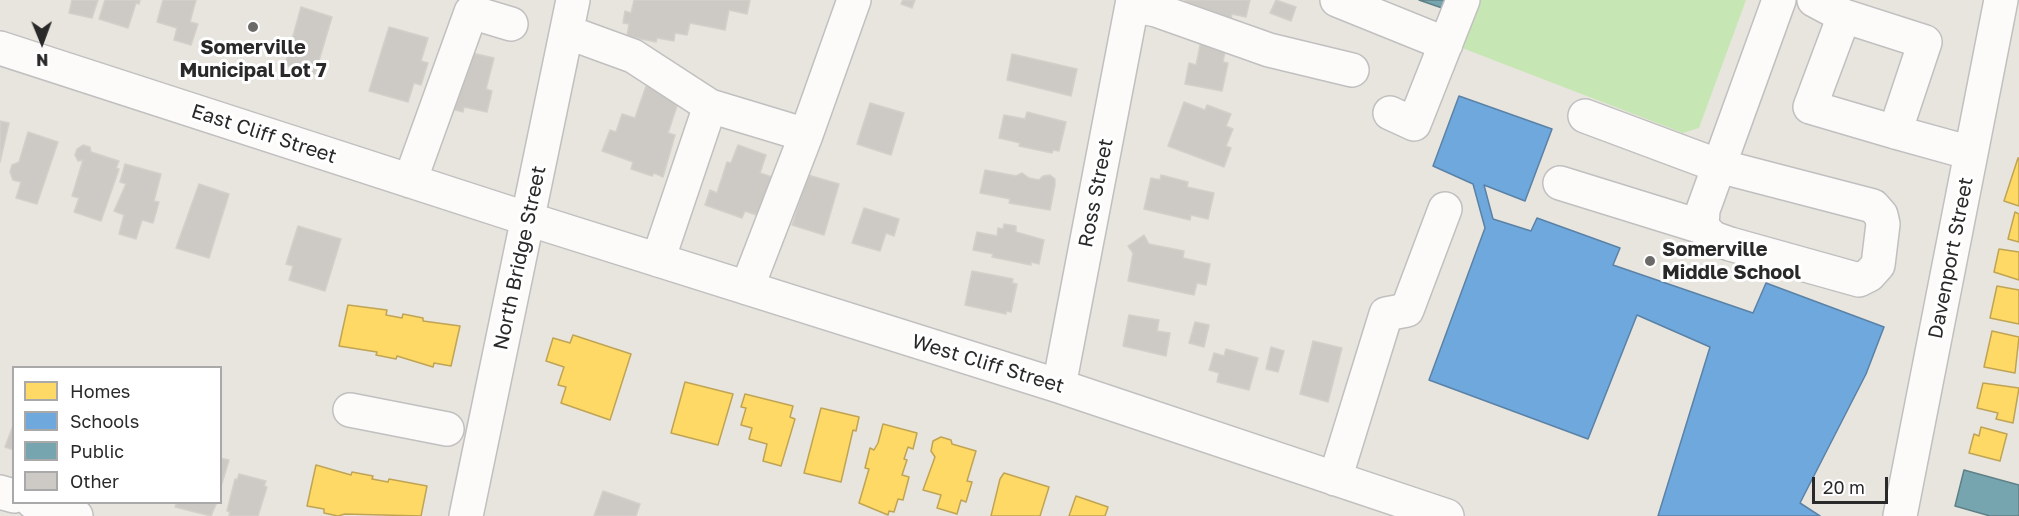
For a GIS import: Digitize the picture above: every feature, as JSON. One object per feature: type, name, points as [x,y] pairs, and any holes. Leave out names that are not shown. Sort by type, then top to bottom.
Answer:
[{"type":"street","name":"North Bridge Street","points":[[466,516],[573,0]]},
{"type":"street","points":[[747,288],[806,135],[854,0]]},
{"type":"street","points":[[1337,0],[1446,44]]},
{"type":"street","points":[[1390,113],[1414,124],[1463,0]]},
{"type":"street","points":[[1702,227],[1703,210],[1779,0]]},
{"type":"street","points":[[1814,0],[1844,16],[1925,42],[1895,132]]},
{"type":"street","name":"Davenport Street","points":[[1900,516],[2001,0]]},
{"type":"street","points":[[1132,2],[1269,50],[1353,70]]},
{"type":"street","name":"Ross Street","points":[[1059,386],[1132,2]]},
{"type":"street","points":[[410,181],[471,12],[511,24]]},
{"type":"street","points":[[1844,16],[1810,107],[1971,153]]},
{"type":"street","points":[[567,32],[633,56],[710,106],[806,135]]},
{"type":"street","name":"East Cliff Street","points":[[0,48],[528,219]]},
{"type":"street","points":[[658,260],[710,106]]},
{"type":"street","points":[[1560,183],[1702,227],[1713,238],[1730,244],[1859,280],[1869,275],[1878,265],[1883,224],[1881,215],[1873,206],[1719,166],[1585,116]]},
{"type":"street","points":[[1335,479],[1386,314],[1407,310],[1445,209]]},
{"type":"street","name":"West Cliff Street","points":[[528,219],[1059,386],[1447,516]]},
{"type":"street","points":[[350,410],[447,429],[485,423]]},
{"type":"street","points":[[447,429],[459,443],[478,456]]},
{"type":"street","points":[[39,504],[76,516]]},
{"type":"green space","points":[[1475,0],[1746,0],[1699,128],[1683,133],[1457,46]]},
{"type":"building: Homes","points":[[2019,158],[2019,206],[2004,201]]},
{"type":"building: Homes","points":[[2015,212],[2019,214],[2019,242],[2008,239]]},
{"type":"building: Homes","points":[[1999,249],[2019,252],[2019,280],[1994,272]]},
{"type":"building: Homes","points":[[1997,286],[2019,290],[2019,324],[1990,318]]},
{"type":"building: Homes","points":[[348,305],[387,310],[386,315],[402,318],[403,314],[423,318],[423,321],[460,326],[451,366],[434,363],[433,367],[397,356],[396,359],[376,355],[377,352],[339,346]]},
{"type":"building: Homes","points":[[1992,331],[2019,337],[2015,373],[1984,367]]},
{"type":"building: Homes","points":[[573,335],[631,354],[610,420],[561,403],[566,387],[558,385],[564,367],[546,361],[553,338],[570,343]]},
{"type":"building: Homes","points":[[685,382],[733,394],[718,445],[671,433]]},
{"type":"building: Homes","points":[[1983,383],[2019,388],[2013,423],[1996,419],[1998,413],[1977,408]]},
{"type":"building: Homes","points":[[745,394],[793,406],[790,417],[795,419],[781,466],[763,461],[767,444],[749,439],[752,428],[741,425],[746,408],[741,407]]},
{"type":"building: Homes","points":[[821,408],[859,417],[856,431],[853,430],[841,482],[804,473]]},
{"type":"building: Homes","points":[[883,424],[917,433],[913,449],[908,447],[904,459],[907,460],[902,475],[909,477],[903,500],[898,499],[894,512],[889,511],[888,515],[859,503],[869,469],[865,468],[870,448],[874,450],[878,443]]},
{"type":"building: Homes","points":[[1981,427],[2007,434],[2000,461],[1969,453],[1974,434],[1979,436]]},
{"type":"building: Homes","points":[[941,437],[951,440],[952,444],[976,451],[967,481],[972,482],[966,502],[961,500],[957,514],[937,508],[941,495],[923,490],[935,457],[931,451],[933,441]]},
{"type":"building: Homes","points":[[316,465],[351,475],[352,472],[373,476],[372,479],[388,482],[389,479],[427,486],[421,516],[345,514],[338,516],[324,513],[324,509],[307,506]]},
{"type":"building: Homes","points":[[1004,473],[1049,487],[1040,516],[991,516],[1000,479]]},
{"type":"building: Homes","points":[[1076,496],[1108,507],[1105,516],[1069,516]]},
{"type":"building: Schools","points":[[1459,96],[1552,129],[1525,201],[1484,185],[1493,219],[1531,231],[1537,218],[1620,248],[1613,265],[1753,313],[1766,283],[1884,327],[1866,374],[1800,503],[1820,516],[1658,516],[1710,347],[1637,315],[1588,439],[1429,380],[1485,228],[1473,184],[1433,166]]},
{"type":"building: Public","points":[[1419,0],[1448,0],[1445,9]]},
{"type":"building: Public","points":[[1964,470],[2019,485],[2019,516],[1990,516],[1955,506]]},
{"type":"building: Other","points":[[72,0],[98,0],[92,18],[69,13]]},
{"type":"building: Other","points":[[105,0],[140,0],[139,4],[136,3],[128,28],[99,19]]},
{"type":"building: Other","points":[[163,0],[196,0],[190,22],[198,24],[191,45],[174,40],[177,28],[157,22]]},
{"type":"building: Other","points":[[634,0],[750,0],[747,14],[729,10],[725,30],[690,23],[687,35],[675,33],[674,41],[657,38],[656,42],[627,36],[629,24],[623,23],[625,11],[631,13]]},
{"type":"building: Other","points":[[903,0],[915,0],[912,8],[901,4]]},
{"type":"building: Other","points":[[1185,0],[1250,0],[1246,17],[1232,14],[1230,24],[1184,5]]},
{"type":"building: Other","points":[[1276,0],[1296,7],[1291,21],[1270,13]]},
{"type":"building: Other","points":[[301,7],[332,17],[315,74],[285,65]]},
{"type":"building: Other","points":[[389,27],[428,38],[421,61],[428,63],[421,85],[414,83],[408,102],[369,91]]},
{"type":"building: Other","points":[[1201,41],[1226,46],[1223,62],[1228,63],[1222,91],[1185,84],[1189,63],[1196,65]]},
{"type":"building: Other","points":[[472,53],[494,58],[486,89],[492,91],[487,112],[464,107],[463,112],[448,108],[462,64],[469,65]]},
{"type":"building: Other","points":[[1012,54],[1077,69],[1071,96],[1007,80]]},
{"type":"building: Other","points":[[646,86],[680,97],[668,133],[675,135],[663,177],[631,169],[633,162],[602,151],[610,130],[616,132],[622,114],[635,118]]},
{"type":"building: Other","points":[[1184,102],[1205,110],[1207,105],[1231,114],[1226,126],[1233,129],[1226,146],[1231,148],[1224,167],[1168,146]]},
{"type":"building: Other","points":[[870,103],[904,113],[891,155],[857,144]]},
{"type":"building: Other","points":[[1027,112],[1066,122],[1059,151],[1053,150],[1052,153],[1019,146],[1020,143],[999,138],[1004,115],[1025,119]]},
{"type":"building: Other","points":[[0,121],[9,123],[0,162]]},
{"type":"building: Other","points":[[28,132],[58,142],[37,204],[16,198],[21,182],[13,180],[10,172],[12,165],[19,162]]},
{"type":"building: Other","points":[[83,145],[90,147],[91,152],[119,161],[116,168],[119,169],[101,221],[74,212],[79,198],[72,196],[83,160],[78,161],[75,155],[77,149]]},
{"type":"building: Other","points":[[738,145],[766,155],[760,173],[775,178],[759,216],[745,211],[742,218],[705,205],[710,190],[717,193],[727,162],[731,163]]},
{"type":"building: Other","points":[[125,164],[161,174],[154,201],[159,202],[153,223],[142,220],[136,239],[119,234],[124,215],[114,211],[126,184],[120,182]]},
{"type":"building: Other","points":[[985,170],[1016,176],[1022,173],[1029,178],[1039,180],[1043,176],[1050,175],[1055,179],[1055,185],[1050,210],[1009,203],[1010,199],[980,193]]},
{"type":"building: Other","points":[[808,175],[839,184],[824,235],[792,225]]},
{"type":"building: Other","points":[[1161,175],[1188,182],[1187,187],[1214,193],[1208,219],[1191,215],[1190,220],[1144,209],[1151,178],[1160,180]]},
{"type":"building: Other","points":[[199,184],[229,194],[209,258],[176,248]]},
{"type":"building: Other","points":[[864,208],[899,219],[894,236],[886,233],[880,251],[852,243]]},
{"type":"building: Other","points":[[1004,224],[1016,226],[1016,232],[1044,240],[1039,264],[1031,262],[1031,265],[992,257],[993,254],[973,250],[977,232],[997,236],[998,228],[1003,229]]},
{"type":"building: Other","points":[[298,226],[341,239],[325,291],[289,280],[293,266],[286,264]]},
{"type":"building: Other","points":[[1144,235],[1149,244],[1184,251],[1183,258],[1210,264],[1206,285],[1197,283],[1194,295],[1128,281],[1133,253],[1128,246]]},
{"type":"building: Other","points":[[972,271],[1013,279],[1012,283],[1017,284],[1011,312],[1006,311],[1006,314],[965,305]]},
{"type":"building: Other","points":[[1129,315],[1159,320],[1157,331],[1170,333],[1166,356],[1123,346]]},
{"type":"building: Other","points":[[1195,322],[1209,325],[1204,347],[1189,343]]},
{"type":"building: Other","points":[[1313,341],[1342,348],[1328,402],[1300,394]]},
{"type":"building: Other","points":[[1271,347],[1284,351],[1278,372],[1266,369]]},
{"type":"building: Other","points":[[1226,349],[1258,358],[1249,390],[1217,382],[1219,373],[1209,370],[1214,353],[1224,356]]},
{"type":"building: Other","points":[[12,428],[12,449],[5,447]]},
{"type":"building: Other","points":[[222,458],[229,460],[222,483]]},
{"type":"building: Other","points":[[239,474],[266,481],[264,486],[267,487],[258,516],[229,516],[230,512],[227,511],[235,479],[237,480]]},
{"type":"building: Other","points":[[603,491],[640,504],[636,516],[594,516]]},
{"type":"building: Other","points":[[176,504],[216,504],[211,516],[175,507]]},
{"type":"place","name":"Somerville Municipal Lot 7","points":[[253,27]]},
{"type":"place","name":"Somerville Middle School","points":[[1650,261]]}]
